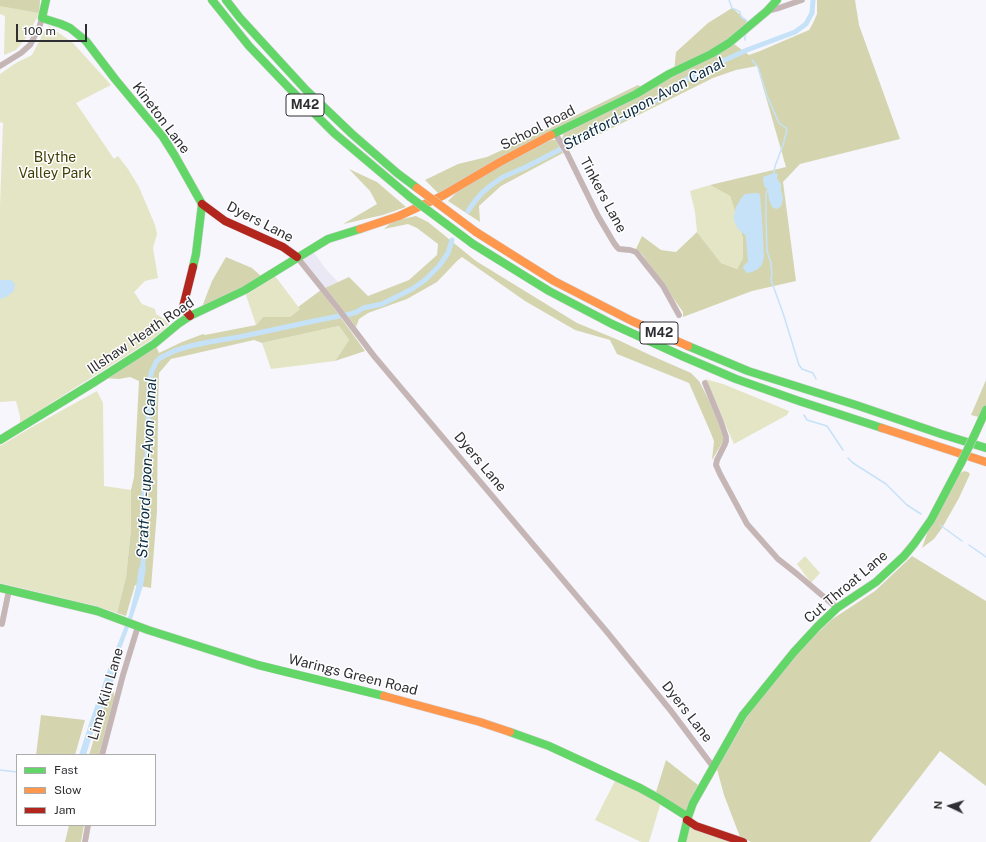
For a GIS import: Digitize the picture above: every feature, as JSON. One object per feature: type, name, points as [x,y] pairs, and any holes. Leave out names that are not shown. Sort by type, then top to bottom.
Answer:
[{"type":"main road","points":[[42,18],[46,0]]},
{"type":"main road","name":"M42","points":[[212,0],[250,46],[334,133],[410,198],[473,244],[549,291],[612,324],[736,379],[986,462]]},
{"type":"main road","name":"M42","points":[[226,0],[240,18],[306,90],[352,134],[397,173],[476,232],[554,281],[632,321],[748,371],[986,448]]},
{"type":"main road","name":"School Road","points":[[298,257],[328,239],[399,216],[442,196],[555,132],[636,94],[669,74],[711,54],[729,43],[767,11],[777,0]]},
{"type":"main road","name":"Kineton Lane","points":[[42,18],[70,28],[86,41],[163,137],[202,204]]},
{"type":"main road","points":[[178,324],[196,254],[202,204]]},
{"type":"main road","name":"Dyers Lane","points":[[202,204],[225,221],[283,247],[298,257]]},
{"type":"main road","name":"Illshaw Heath Road","points":[[0,440],[93,384],[154,344],[190,316],[245,290],[298,257]]},
{"type":"main road","points":[[183,307],[190,316]]},
{"type":"main road","name":"Cut Throat Lane","points":[[682,842],[693,803],[743,715],[794,652],[818,626],[837,608],[876,582],[904,556],[914,544],[931,520],[945,495],[986,410]]},
{"type":"main road","name":"Warings Green Road","points":[[0,588],[97,611],[148,630],[258,665],[364,690],[508,731],[549,746],[640,788],[658,798],[696,826],[743,842]]},
{"type":"street","points":[[767,11],[802,0]]},
{"type":"street","points":[[0,66],[30,45],[39,28],[42,18]]},
{"type":"street","name":"Tinkers Lane","points":[[555,132],[598,216],[614,243],[620,249],[636,252],[663,286],[680,315]]},
{"type":"street","name":"Dyers Lane","points":[[298,257],[374,356],[607,632],[671,711],[714,768]]},
{"type":"street","points":[[705,383],[726,437],[725,444],[716,465],[747,524],[778,559],[837,608]]},
{"type":"street","points":[[2,624],[9,590]]},
{"type":"street","name":"Lime Kiln Lane","points":[[102,754],[123,675],[134,640],[135,625]]},
{"type":"street","name":"Lime Kiln Lane","points":[[134,640],[140,634],[148,630]]},
{"type":"street","points":[[85,842],[88,826]]},
{"type":"shaded area","points":[[312,250],[325,268],[338,282],[325,288],[300,258]]},
{"type":"green space","points":[[0,0],[40,0],[39,13],[29,34],[16,50],[4,55],[5,16],[0,14]]},
{"type":"green space","points":[[0,0],[40,0],[39,13],[0,6]]},
{"type":"green space","points":[[817,0],[855,0],[859,25],[900,139],[800,164],[783,182],[796,281],[752,291],[683,317],[683,312],[642,254],[636,249],[642,236],[661,250],[676,252],[697,232],[721,263],[737,269],[743,258],[743,239],[740,226],[730,196],[710,185],[786,167],[757,66],[736,70],[713,78],[568,150],[562,140],[564,132],[674,76],[676,52],[708,23],[732,8],[750,23],[730,41],[749,55],[809,30],[817,14]]},
{"type":"green space","name":"Blythe Valley Park","points":[[49,26],[73,43],[111,85],[76,103],[114,159],[118,156],[139,187],[155,225],[157,234],[153,248],[158,278],[145,281],[134,292],[142,304],[155,309],[156,314],[170,323],[154,338],[48,405],[20,425],[20,416],[16,401],[0,402],[0,206],[3,123],[0,122],[0,74],[16,63],[32,55],[45,30]]},
{"type":"green space","points":[[638,85],[643,88],[439,194],[425,180],[458,164],[487,157]]},
{"type":"green space","points":[[552,140],[556,140],[563,153],[501,186],[479,206],[480,222],[448,201],[460,189],[483,174],[533,148]]},
{"type":"green space","points":[[349,169],[377,182],[406,207],[383,215],[343,224],[377,204],[370,191]]},
{"type":"green space","points":[[710,185],[730,196],[740,226],[743,239],[743,258],[737,269],[721,263],[697,232],[695,212],[690,191]]},
{"type":"green space","points":[[416,216],[428,222],[476,261],[577,323],[691,373],[699,381],[721,423],[724,440],[712,460],[714,441],[689,383],[617,354],[610,340],[575,330],[525,301],[462,257],[437,282],[407,299],[368,313],[359,319],[356,327],[325,288],[349,277],[368,296],[409,280],[437,255],[438,244],[417,228],[408,224],[384,229],[393,221]]},
{"type":"green space","points":[[226,257],[252,268],[262,277],[202,307],[212,281]]},
{"type":"green space","points":[[275,276],[300,309],[290,317],[263,317],[256,325],[246,295]]},
{"type":"green space","points":[[321,290],[365,351],[335,361],[349,340],[339,326],[262,343],[254,340],[171,359],[159,373],[157,511],[151,588],[135,585],[126,616],[117,613],[126,577],[131,529],[131,490],[134,477],[139,381],[130,377],[119,379],[104,378],[156,346],[159,353],[203,334],[205,335],[256,325],[263,317],[290,317],[300,309],[298,307]]},
{"type":"green space","points":[[339,326],[349,340],[335,361],[271,369],[262,343]]},
{"type":"green space","points":[[705,379],[723,384],[789,411],[787,415],[734,444]]},
{"type":"green space","points":[[986,380],[986,419],[971,415]]},
{"type":"green space","points":[[97,391],[103,403],[104,486],[131,490],[131,529],[126,577],[117,613],[96,606],[0,583],[0,446]]},
{"type":"green space","points":[[964,471],[970,474],[959,498],[934,539],[922,548],[928,531],[959,474]]},
{"type":"green space","points":[[805,556],[820,573],[811,583],[797,564]]},
{"type":"green space","points":[[912,556],[986,601],[986,786],[940,751],[870,842],[751,842],[740,837],[724,795],[717,769],[750,712],[803,647],[831,620],[875,591]]},
{"type":"green space","points":[[114,692],[114,699],[99,754],[89,754],[107,696]]},
{"type":"green space","points":[[41,715],[85,720],[75,754],[36,754]]},
{"type":"green space","points":[[666,760],[698,785],[685,812],[656,792]]},
{"type":"green space","points":[[616,779],[661,802],[649,842],[641,842],[595,820]]},
{"type":"green space","points":[[69,826],[84,826],[81,842],[65,842]]},
{"type":"green space","points":[[688,827],[693,828],[734,842],[684,842]]},
{"type":"water","points":[[774,173],[778,174],[777,179],[781,184],[783,199],[781,206],[776,209],[772,207],[769,200],[768,190],[764,186],[763,177]]},
{"type":"water","points":[[758,193],[760,195],[764,257],[762,265],[758,269],[747,273],[743,268],[748,262],[746,238],[745,235],[738,229],[734,221],[734,216],[736,207],[745,194]]},
{"type":"water","points":[[0,280],[11,280],[15,284],[14,291],[6,297],[0,299]]},
{"type":"water","points":[[139,567],[146,567],[143,586],[112,673],[86,754],[79,754],[107,672],[129,615]]},
{"type":"waterway","points":[[729,0],[732,8],[740,12],[741,17],[746,20],[747,23]]},
{"type":"waterway","name":"Stratford-upon-Avon Canal","points":[[468,211],[482,193],[503,177],[633,113],[663,96],[687,79],[708,70],[725,60],[795,32],[806,24],[812,13],[813,0]]},
{"type":"waterway","points":[[745,40],[745,35],[747,32]]},
{"type":"waterway","points":[[752,60],[758,67],[767,96],[779,123],[787,130],[774,173]]},
{"type":"waterway","points":[[768,190],[766,195],[767,251],[771,263],[771,280],[799,365],[802,369],[813,373],[816,379]]},
{"type":"waterway","name":"Stratford-upon-Avon Canal","points":[[142,573],[145,542],[144,480],[147,458],[149,391],[151,373],[156,362],[160,358],[174,351],[190,346],[350,314],[363,308],[382,304],[412,289],[425,280],[439,266],[448,253],[452,240]]},
{"type":"waterway","points":[[804,415],[807,420],[827,426],[843,450]]},
{"type":"waterway","points":[[848,458],[853,463],[886,484],[907,505],[921,514]]},
{"type":"waterway","points":[[940,525],[962,541]]},
{"type":"waterway","points":[[969,545],[986,557]]},
{"type":"waterway","name":"Stratford-upon-Avon Canal","points":[[98,716],[120,652]]},
{"type":"waterway","points":[[0,770],[16,772]]},
{"type":"traffic: fast","points":[[46,0],[42,18],[70,28],[86,41],[163,137],[202,204],[193,267]]},
{"type":"traffic: fast","points":[[212,0],[249,46],[334,133],[410,197]]},
{"type":"traffic: fast","points":[[226,0],[240,18],[306,90],[352,134],[397,173],[417,188]]},
{"type":"traffic: fast","points":[[551,135],[636,94],[669,74],[711,54],[729,43],[767,11],[777,0]]},
{"type":"traffic: fast","points":[[410,197],[473,244]]},
{"type":"traffic: fast","points":[[0,440],[154,344],[190,316],[245,290],[328,239],[360,229]]},
{"type":"traffic: fast","points":[[473,244],[549,291],[612,324],[682,356],[736,379],[882,428]]},
{"type":"traffic: fast","points":[[688,346],[748,371],[986,448]]},
{"type":"traffic: fast","points":[[975,434],[986,410]]},
{"type":"traffic: fast","points":[[961,463],[975,434]]},
{"type":"traffic: fast","points":[[682,842],[693,803],[743,715],[794,652],[818,626],[837,608],[876,582],[904,556],[931,520],[961,463]]},
{"type":"traffic: fast","points":[[0,588],[97,611],[148,630],[258,665],[384,696]]},
{"type":"traffic: fast","points":[[510,732],[549,746],[640,788],[688,817]]},
{"type":"traffic: slow","points":[[360,229],[399,216],[442,196],[500,162],[551,135]]},
{"type":"traffic: slow","points":[[417,188],[476,232]]},
{"type":"traffic: slow","points":[[476,232],[554,281],[632,321],[688,346]]},
{"type":"traffic: slow","points":[[882,428],[986,462]]},
{"type":"traffic: slow","points":[[384,696],[480,722],[510,732]]},
{"type":"traffic: jam","points":[[202,204],[225,221],[283,247],[297,257]]},
{"type":"traffic: jam","points":[[190,316],[183,307],[193,267]]},
{"type":"traffic: jam","points":[[687,820],[696,826],[743,842]]}]
